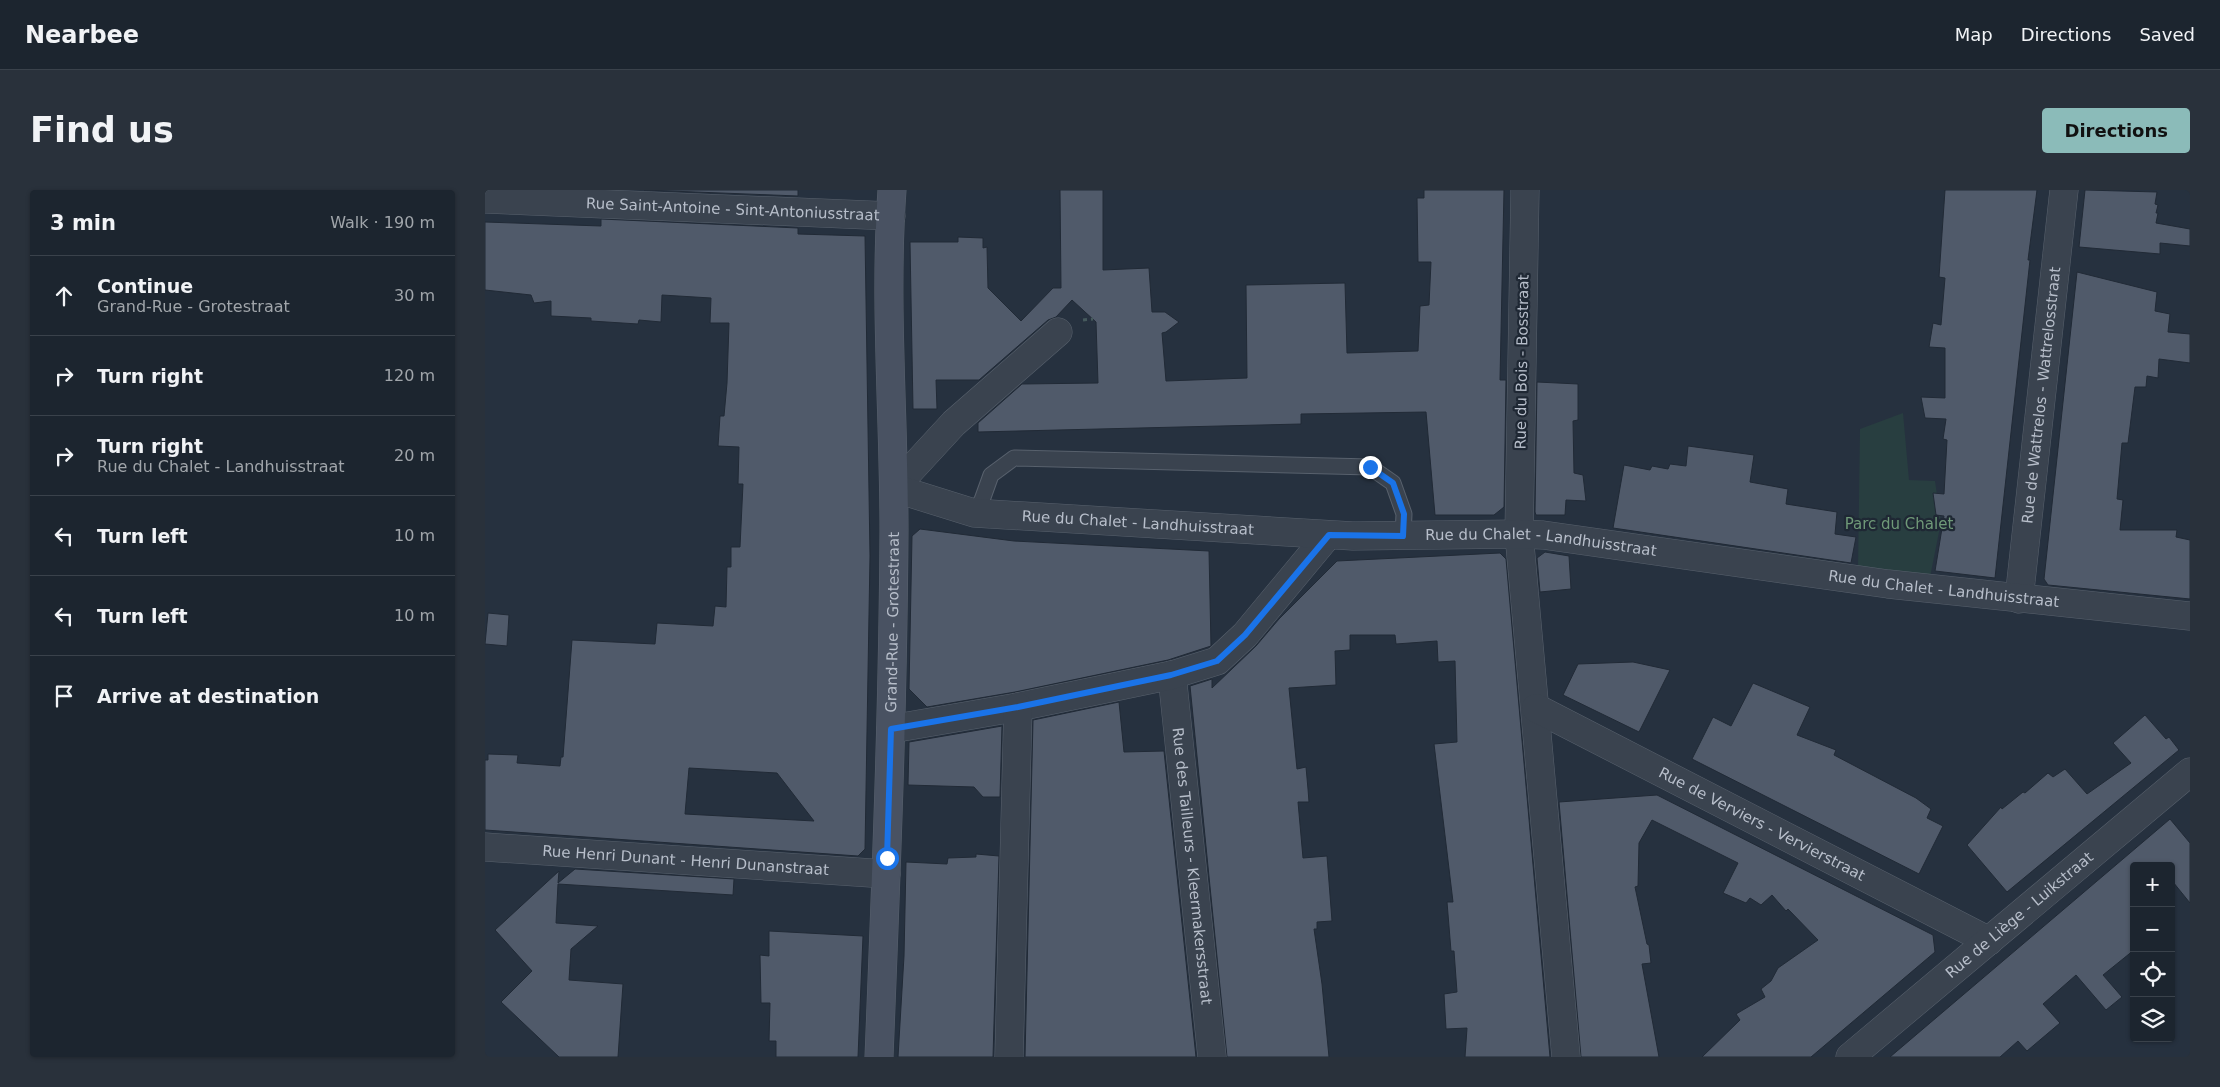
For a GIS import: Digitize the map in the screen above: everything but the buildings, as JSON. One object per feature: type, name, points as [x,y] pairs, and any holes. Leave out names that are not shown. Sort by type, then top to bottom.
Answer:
[{"type":"main road","name":"Grand-Rue - Grotestraat","points":[[879,1057],[891,729],[894,488],[888,285],[891,203]]},
{"type":"street","name":"Rue du Bois - Bosstraat","points":[[1525,190],[1519,534],[1566,1057]]},
{"type":"street","name":"Rue de Wattrelos - Wattrelosstraat","points":[[2019,599],[2064,190]]},
{"type":"street","name":"Rue Saint-Antoine - Sint-Antoniusstraat","points":[[485,199],[891,203]]},
{"type":"street","points":[[894,488],[954,423],[1067,326]]},
{"type":"street","name":"Rue du Chalet - Landhuisstraat","points":[[894,488],[974,513],[1329,535],[1519,534],[1565,538],[1869,582],[2190,616]]},
{"type":"street","points":[[891,729],[1018,707],[1171,675],[1217,661],[1245,635],[1329,535]]},
{"type":"street","name":"Rue des Tailleurs - Kleermakersstraat","points":[[1171,675],[1212,1057]]},
{"type":"street","points":[[1009,1057],[1018,707]]},
{"type":"street","name":"Rue de Verviers - Vervierstraat","points":[[1535,708],[1989,941]]},
{"type":"street","name":"Rue de Liège - Luikstraat","points":[[1850,1057],[2190,772]]},
{"type":"street","name":"Rue Henri Dunant - Henri Dunanstraat","points":[[485,847],[886,874]]},
{"type":"lane","points":[[974,513],[982,500],[991,475],[1014,458],[1370,467],[1393,483],[1404,514],[1403,536]]},
{"type":"path","points":[[1067,326],[1093,319]]},
{"type":"green space","name":"Parc du Chalet","points":[[1903,413],[1909,480],[1935,481],[1941,522],[1930,577],[1858,570],[1860,429]]},
{"type":"route","points":[[887,858],[891,729],[1018,707],[1171,675],[1217,661],[1245,635],[1329,535],[1403,536],[1404,514],[1393,483],[1370,467]]}]
